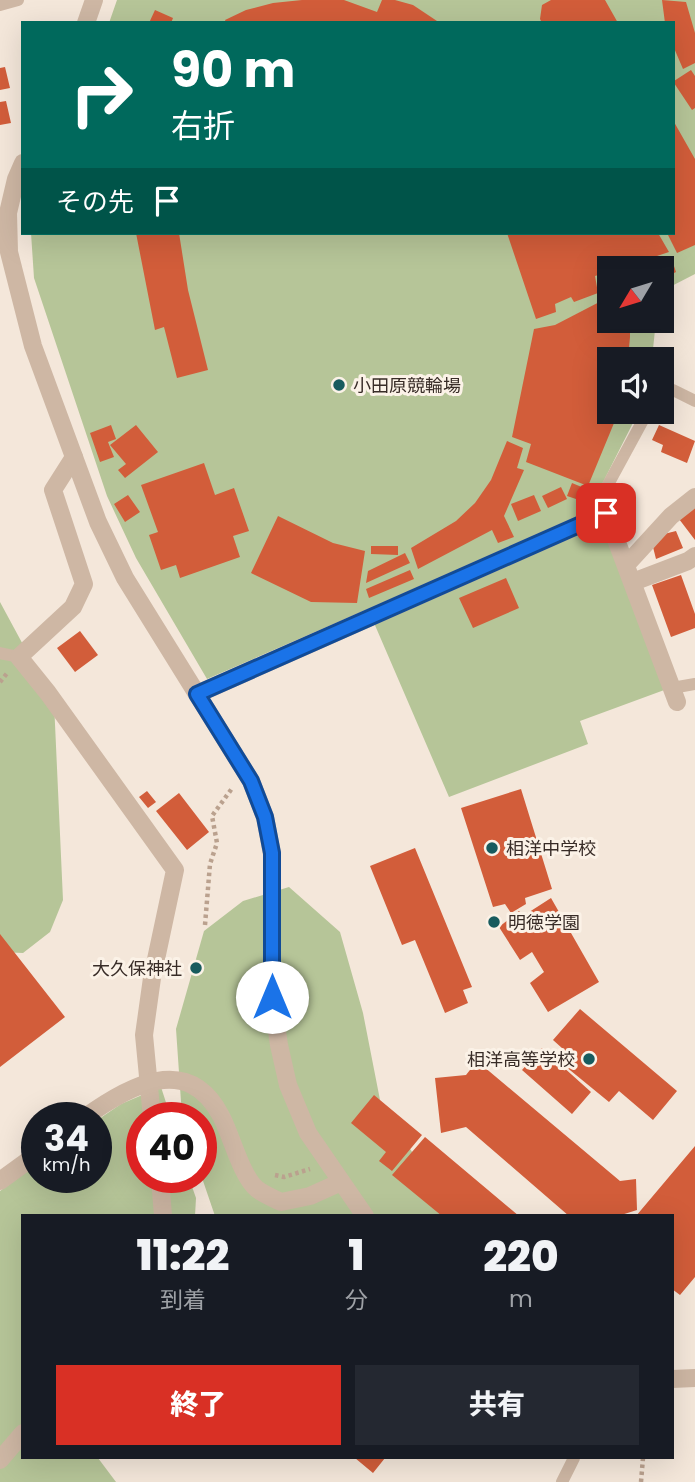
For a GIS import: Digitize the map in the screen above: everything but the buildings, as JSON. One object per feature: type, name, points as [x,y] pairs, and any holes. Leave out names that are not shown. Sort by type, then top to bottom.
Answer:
[{"type":"street","points":[[87,21],[94,0]]},
{"type":"street","points":[[21,168],[8,213],[9,251],[33,346],[97,522],[125,578],[251,781],[265,817],[272,853],[272,997],[288,1085],[308,1133],[364,1214]]},
{"type":"street","points":[[74,457],[53,490],[84,584],[74,607],[19,657],[176,870],[152,978],[144,1035],[150,1102]]},
{"type":"street","points":[[627,564],[671,516],[695,497]]},
{"type":"street","points":[[197,694],[606,513],[674,695]]},
{"type":"street","points":[[633,582],[695,556]]},
{"type":"street","points":[[107,1102],[147,1083],[179,1079],[202,1090],[221,1115],[236,1155],[256,1188],[281,1202],[310,1196],[341,1182]]},
{"type":"street","points":[[0,1181],[21,1166]]},
{"type":"street","points":[[161,1193],[163,1214]]},
{"type":"street","points":[[674,1379],[695,1378]]},
{"type":"street","points":[[0,1461],[21,1435]]},
{"type":"lane","points":[[0,5],[18,0]]},
{"type":"lane","points":[[674,390],[695,401]]},
{"type":"lane","points":[[606,513],[604,492],[641,424]]},
{"type":"lane","points":[[0,653],[19,657]]},
{"type":"lane","points":[[674,695],[695,684]]},
{"type":"lane","points":[[562,1482],[574,1459]]},
{"type":"path","points":[[205,925],[210,864],[217,842],[212,816],[231,788],[251,781]]},
{"type":"path","points":[[641,1482],[642,1459]]},
{"type":"green space","name":"小田原競輪場","points":[[117,0],[695,0],[695,274],[674,285],[674,256],[597,256],[597,333],[655,333],[653,347],[597,347],[597,424],[632,424],[593,502],[667,689],[580,721],[588,744],[449,797],[368,609],[207,679],[136,558],[107,496],[34,278],[31,235],[675,235],[675,21],[110,21]]},
{"type":"green space","points":[[0,602],[54,702],[63,900],[50,932],[23,953],[0,952]]},
{"type":"green space","points":[[289,887],[340,932],[363,1013],[381,1105],[432,1182],[458,1214],[214,1214],[207,1193],[217,1193],[217,1102],[181,1102],[176,1029],[204,931],[243,901]]},
{"type":"green space","points":[[161,1087],[166,1102],[126,1102],[126,1193],[194,1193],[195,1214],[21,1214],[21,1459],[99,1459],[116,1482],[0,1482],[0,1191],[21,1176],[21,1193],[112,1193],[112,1110],[121,1104]]},
{"type":"place","name":"小田原競輪場","points":[[339,385]]},
{"type":"place","name":"相洋中学校","points":[[492,848]]},
{"type":"place","name":"明徳学園","points":[[494,922]]},
{"type":"place","name":"大久保神社","points":[[196,968]]},
{"type":"place","name":"相洋高等学校","points":[[589,1059]]},
{"type":"route","points":[[272,997],[272,853],[265,817],[251,781],[197,694],[606,513]]}]
